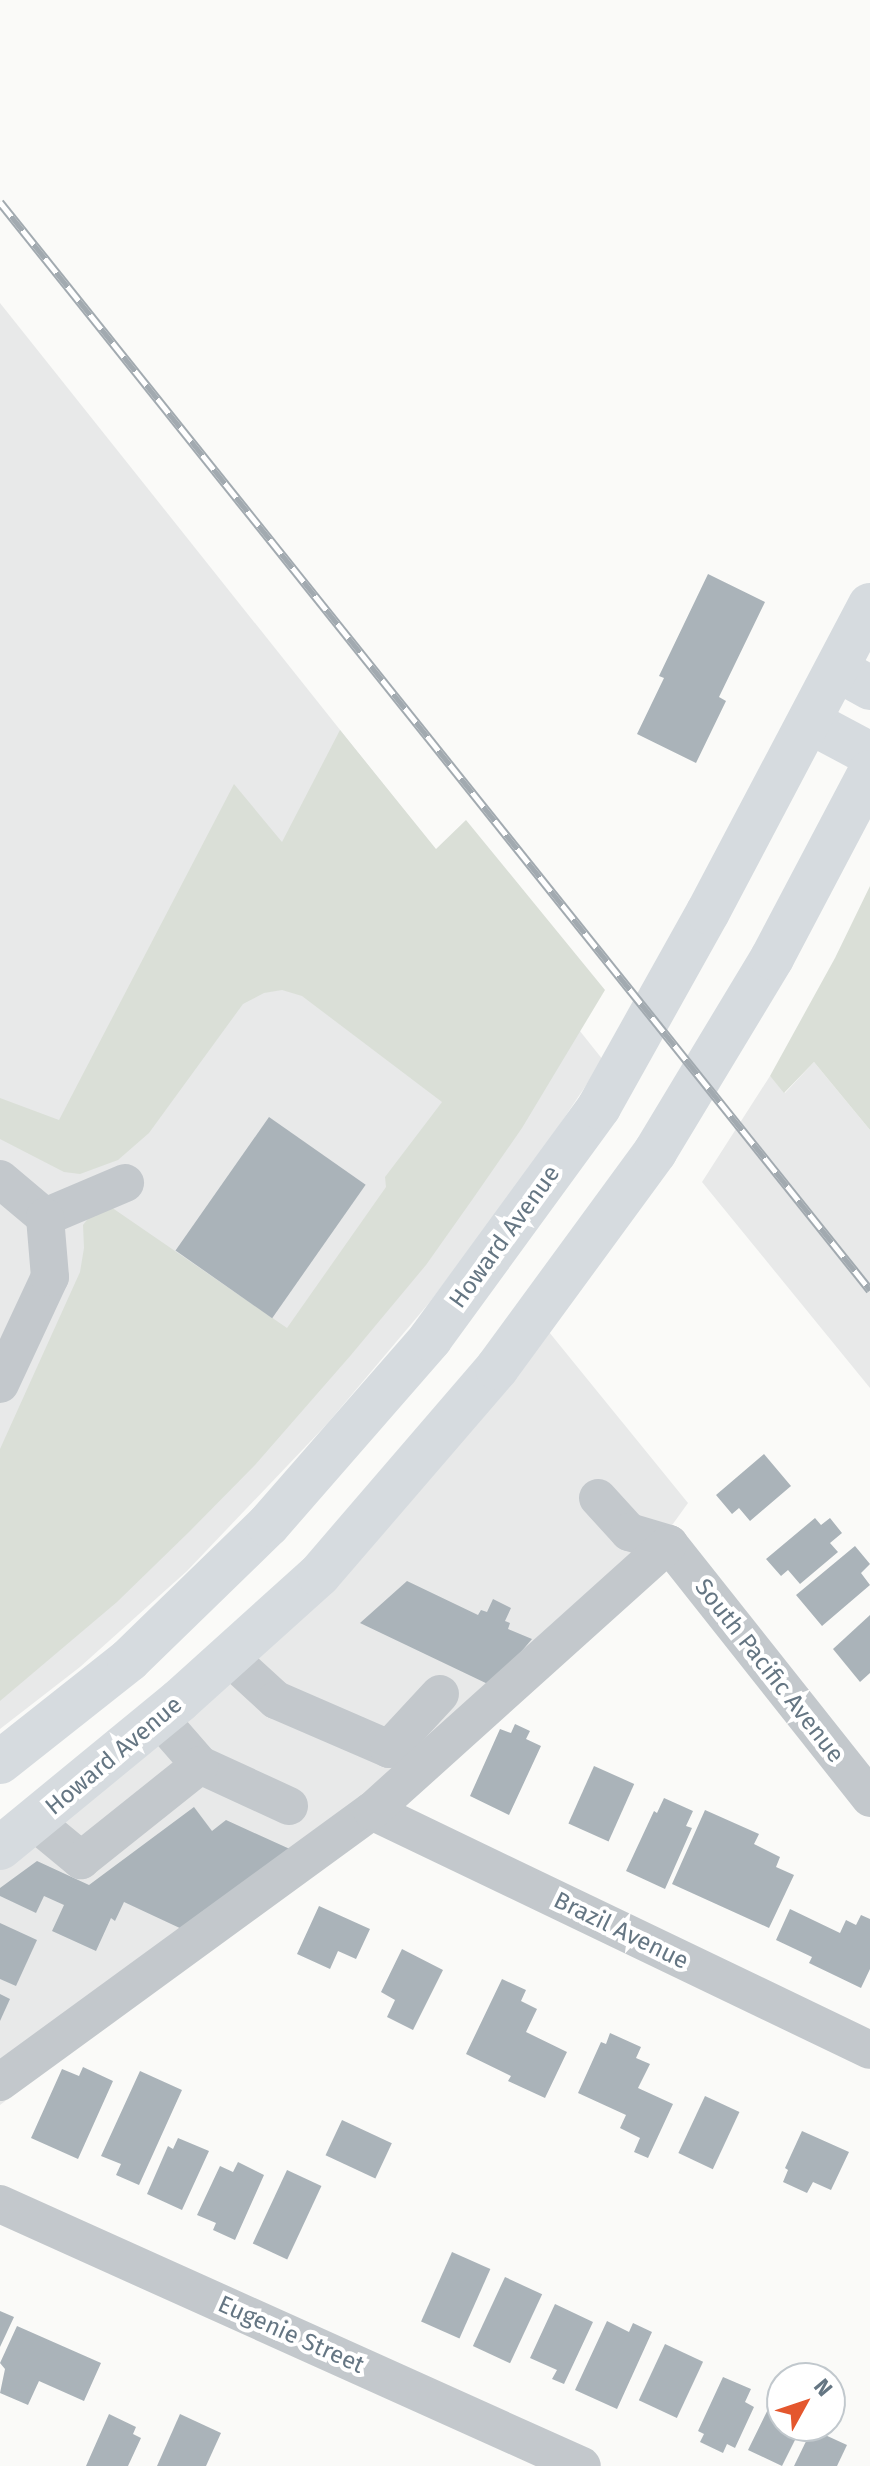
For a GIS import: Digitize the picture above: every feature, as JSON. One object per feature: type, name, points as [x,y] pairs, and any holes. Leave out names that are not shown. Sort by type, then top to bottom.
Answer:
[{"type":"main road","name":"Howard Avenue","points":[[0,1762],[129,1660],[268,1525],[430,1339],[599,1107],[810,722],[854,679],[870,605]]},
{"type":"main road","points":[[810,722],[870,754]]},
{"type":"main road","name":"Howard Avenue","points":[[0,1848],[159,1718],[319,1575],[497,1368],[655,1152],[772,958],[870,772]]},
{"type":"street","points":[[0,1179],[45,1217],[50,1277],[0,1384]]},
{"type":"street","points":[[45,1217],[125,1183]]},
{"type":"street","points":[[598,1498],[629,1532],[669,1544]]},
{"type":"street","points":[[0,2082],[372,1811],[669,1544]]},
{"type":"street","name":"South Pacific Avenue","points":[[669,1544],[870,1798]]},
{"type":"street","points":[[229,1657],[276,1700],[389,1749],[440,1694]]},
{"type":"street","points":[[159,1718],[200,1765],[289,1806]]},
{"type":"street","points":[[35,1822],[81,1860],[200,1765]]},
{"type":"street","name":"Brazil Avenue","points":[[372,1811],[870,2050]]},
{"type":"street","name":"Eugenie Street","points":[[0,2204],[582,2466]]},
{"type":"shaded area","points":[[0,303],[603,1060],[532,1166],[429,1303],[327,1424],[187,1571],[80,1667],[0,1729]]},
{"type":"shaded area","points":[[340,730],[436,849],[466,820],[605,990],[522,1128],[472,1200],[426,1265],[351,1355],[255,1465],[190,1531],[117,1602],[0,1701],[0,1449],[80,1272],[84,1248],[83,1225],[90,1216],[111,1207],[287,1328],[386,1187],[385,1177],[442,1102],[302,996],[282,990],[264,993],[243,1004],[149,1133],[118,1160],[80,1174],[64,1172],[0,1139],[0,1098],[59,1120],[234,784],[282,842]]},
{"type":"shaded area","points":[[870,886],[870,1130],[814,1062],[784,1093],[770,1076],[835,958]]},
{"type":"shaded area","points":[[814,1062],[870,1130],[870,1388],[702,1182],[770,1076],[785,1093]]},
{"type":"shaded area","points":[[549,1332],[688,1503],[670,1528],[355,1833],[0,2105],[0,1863]]},
{"type":"building","points":[[708,574],[765,602],[719,697],[726,701],[696,763],[637,734],[664,678],[659,676]]},
{"type":"building","points":[[269,1117],[366,1185],[272,1318],[176,1251]]},
{"type":"building","points":[[764,1454],[791,1486],[750,1521],[739,1508],[732,1514],[716,1495]]},
{"type":"building","points":[[815,1518],[821,1525],[830,1518],[842,1533],[830,1543],[838,1552],[800,1584],[788,1570],[781,1576],[766,1559]]},
{"type":"building","points":[[855,1546],[870,1564],[861,1573],[870,1585],[822,1626],[796,1595]]},
{"type":"building","points":[[407,1581],[478,1615],[481,1610],[487,1612],[493,1599],[511,1608],[505,1621],[510,1623],[508,1629],[532,1639],[492,1686],[360,1623]]},
{"type":"building","points":[[870,1615],[870,1673],[860,1682],[833,1649]]},
{"type":"building","points":[[515,1724],[530,1731],[526,1739],[541,1746],[509,1815],[470,1796],[500,1729],[511,1733]]},
{"type":"building","points":[[594,1766],[634,1784],[609,1841],[568,1824]]},
{"type":"building","points":[[664,1798],[693,1811],[686,1826],[692,1828],[665,1889],[626,1871],[654,1811],[657,1813]]},
{"type":"building","points":[[194,1807],[212,1831],[226,1820],[292,1850],[184,1930],[124,1902],[115,1921],[111,1918],[96,1951],[52,1931],[64,1905],[44,1896],[36,1913],[0,1896],[0,1888],[37,1861],[89,1885]]},
{"type":"building","points":[[705,1810],[759,1834],[754,1844],[780,1857],[776,1867],[794,1875],[769,1928],[672,1884]]},
{"type":"building","points":[[319,1906],[370,1929],[356,1959],[338,1951],[330,1969],[297,1954]]},
{"type":"building","points":[[790,1909],[840,1933],[846,1920],[856,1925],[861,1915],[870,1919],[870,1969],[861,1988],[809,1963],[812,1957],[776,1940]]},
{"type":"building","points":[[0,1923],[37,1940],[16,1986],[0,1979]]},
{"type":"building","points":[[402,1949],[443,1970],[413,2030],[387,2017],[395,2000],[381,1992]]},
{"type":"building","points":[[502,1979],[526,1990],[521,2001],[537,2009],[526,2032],[567,2052],[545,2098],[508,2081],[511,2076],[466,2054]]},
{"type":"building","points":[[0,1994],[10,1999],[0,2021]]},
{"type":"building","points":[[610,2033],[641,2047],[636,2058],[650,2064],[638,2088],[673,2104],[648,2158],[634,2152],[640,2138],[620,2128],[626,2115],[578,2093],[601,2042],[606,2044]]},
{"type":"building","points":[[83,2067],[113,2081],[78,2159],[31,2138],[62,2069],[79,2076]]},
{"type":"building","points":[[140,2071],[182,2090],[139,2185],[116,2175],[121,2164],[101,2156]]},
{"type":"building","points":[[705,2096],[739,2112],[713,2169],[678,2153]]},
{"type":"building","points":[[342,2120],[392,2143],[375,2179],[326,2155]]},
{"type":"building","points":[[802,2131],[849,2152],[831,2190],[813,2182],[807,2193],[783,2182],[788,2170],[785,2168]]},
{"type":"building","points":[[178,2138],[209,2151],[182,2210],[147,2194],[168,2146],[173,2149]]},
{"type":"building","points":[[238,2162],[264,2175],[235,2240],[213,2230],[216,2223],[197,2215],[220,2166],[233,2172]]},
{"type":"building","points":[[287,2170],[321,2186],[287,2259],[253,2243]]},
{"type":"building","points":[[452,2252],[490,2269],[459,2339],[421,2321]]},
{"type":"building","points":[[505,2277],[542,2294],[510,2363],[473,2346]]},
{"type":"building","points":[[555,2304],[593,2322],[564,2384],[552,2379],[557,2370],[530,2358]]},
{"type":"building","points":[[0,2311],[14,2317],[0,2347]]},
{"type":"building","points":[[607,2321],[629,2332],[633,2323],[652,2332],[617,2409],[575,2390]]},
{"type":"building","points":[[17,2326],[101,2363],[84,2401],[39,2381],[28,2405],[0,2393],[5,2369],[0,2363]]},
{"type":"building","points":[[665,2344],[703,2362],[677,2418],[639,2400]]},
{"type":"building","points":[[723,2377],[751,2389],[745,2402],[754,2407],[735,2448],[727,2444],[723,2453],[700,2442],[704,2434],[698,2431]]},
{"type":"building","points":[[766,2413],[766,2442],[794,2442],[782,2466],[748,2450]]},
{"type":"building","points":[[109,2414],[136,2427],[133,2434],[141,2438],[128,2466],[86,2466]]},
{"type":"building","points":[[180,2414],[221,2433],[206,2466],[157,2466]]},
{"type":"building","points":[[806,2442],[840,2442],[847,2445],[837,2466],[794,2466]]},
{"type":"railway","points":[[0,202],[870,1290]]}]
